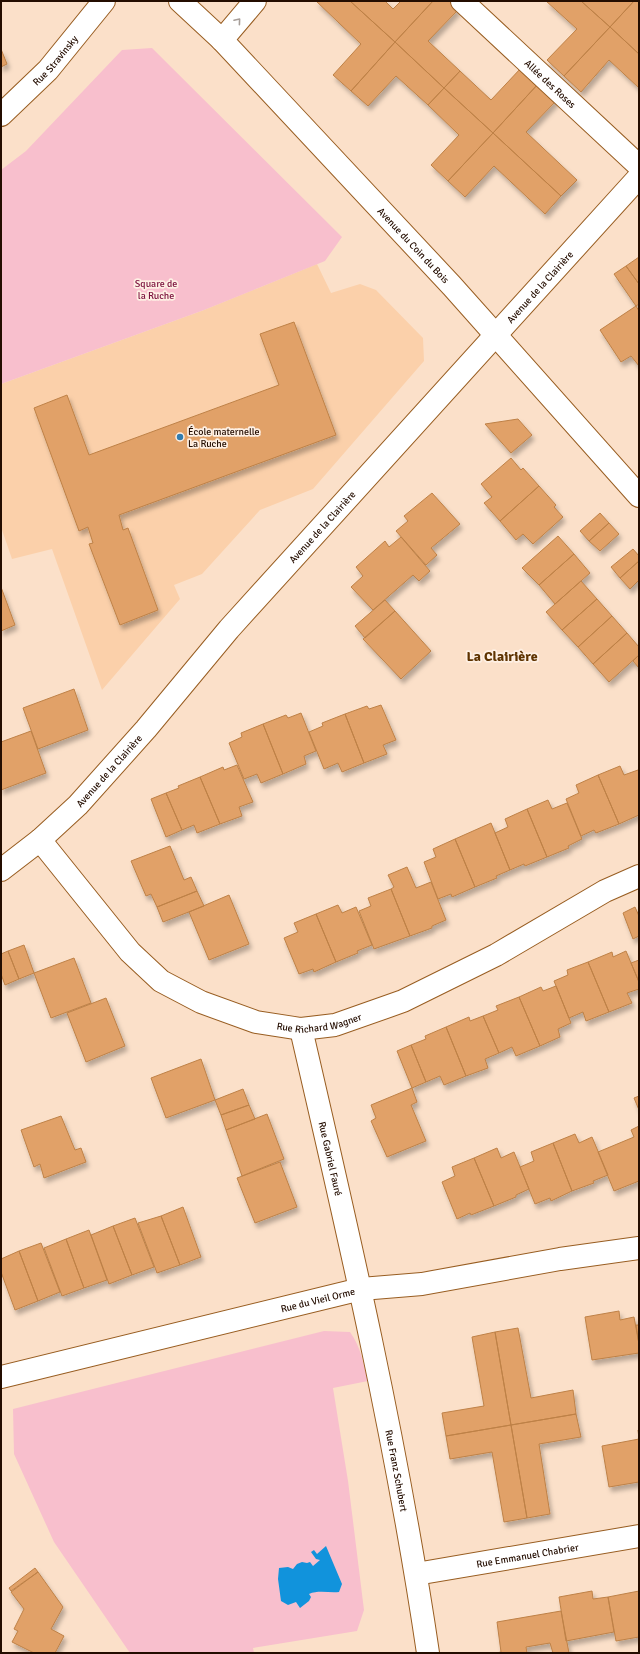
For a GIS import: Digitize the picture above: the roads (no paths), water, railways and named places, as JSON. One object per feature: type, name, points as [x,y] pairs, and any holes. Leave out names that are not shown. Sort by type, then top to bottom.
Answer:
[{"type":"street","name":"Rue Stravinsky","points":[[1,115],[48,70],[104,1]]},
{"type":"street","name":"Avenue du Coin du Bois","points":[[180,1],[222,40],[495,334],[639,496]]},
{"type":"street","points":[[222,40],[254,1]]},
{"type":"street","name":"Allée des Roses","points":[[462,1],[639,166]]},
{"type":"street","name":"Avenue de la Clairière","points":[[1,870],[40,840],[78,805],[146,729],[229,629],[639,177]]},
{"type":"street","name":"Rue Richard Wagner","points":[[40,840],[130,952],[161,981],[200,1002],[256,1022],[301,1029],[335,1025],[403,1001],[496,955],[605,891],[639,876]]},
{"type":"street","name":"Rue Gabriel Fauré","points":[[301,1029],[361,1288]]},
{"type":"street","name":"Rue du Vieil Orme","points":[[1,1377],[361,1288],[422,1284],[560,1259],[639,1248]]},
{"type":"street","name":"Rue Franz Schubert","points":[[361,1288],[416,1574],[428,1653]]},
{"type":"street","name":"Rue Emmanuel Chabrier","points":[[416,1574],[639,1536]]},
{"type":"water","points":[[326,1546],[342,1584],[339,1592],[320,1592],[309,1594],[311,1597],[309,1601],[300,1608],[296,1602],[288,1605],[281,1601],[278,1579],[279,1568],[288,1567],[293,1569],[297,1564],[302,1562],[310,1562],[313,1566],[320,1560],[316,1559],[311,1552],[314,1550],[317,1554]]},
{"type":"place","name":"École maternelle La Ruche","points":[[180,437]]},
{"type":"district","name":"La Clairière","points":[[502,656]]},
{"type":"park label","name":"Square de la Ruche","points":[[156,288]]}]
